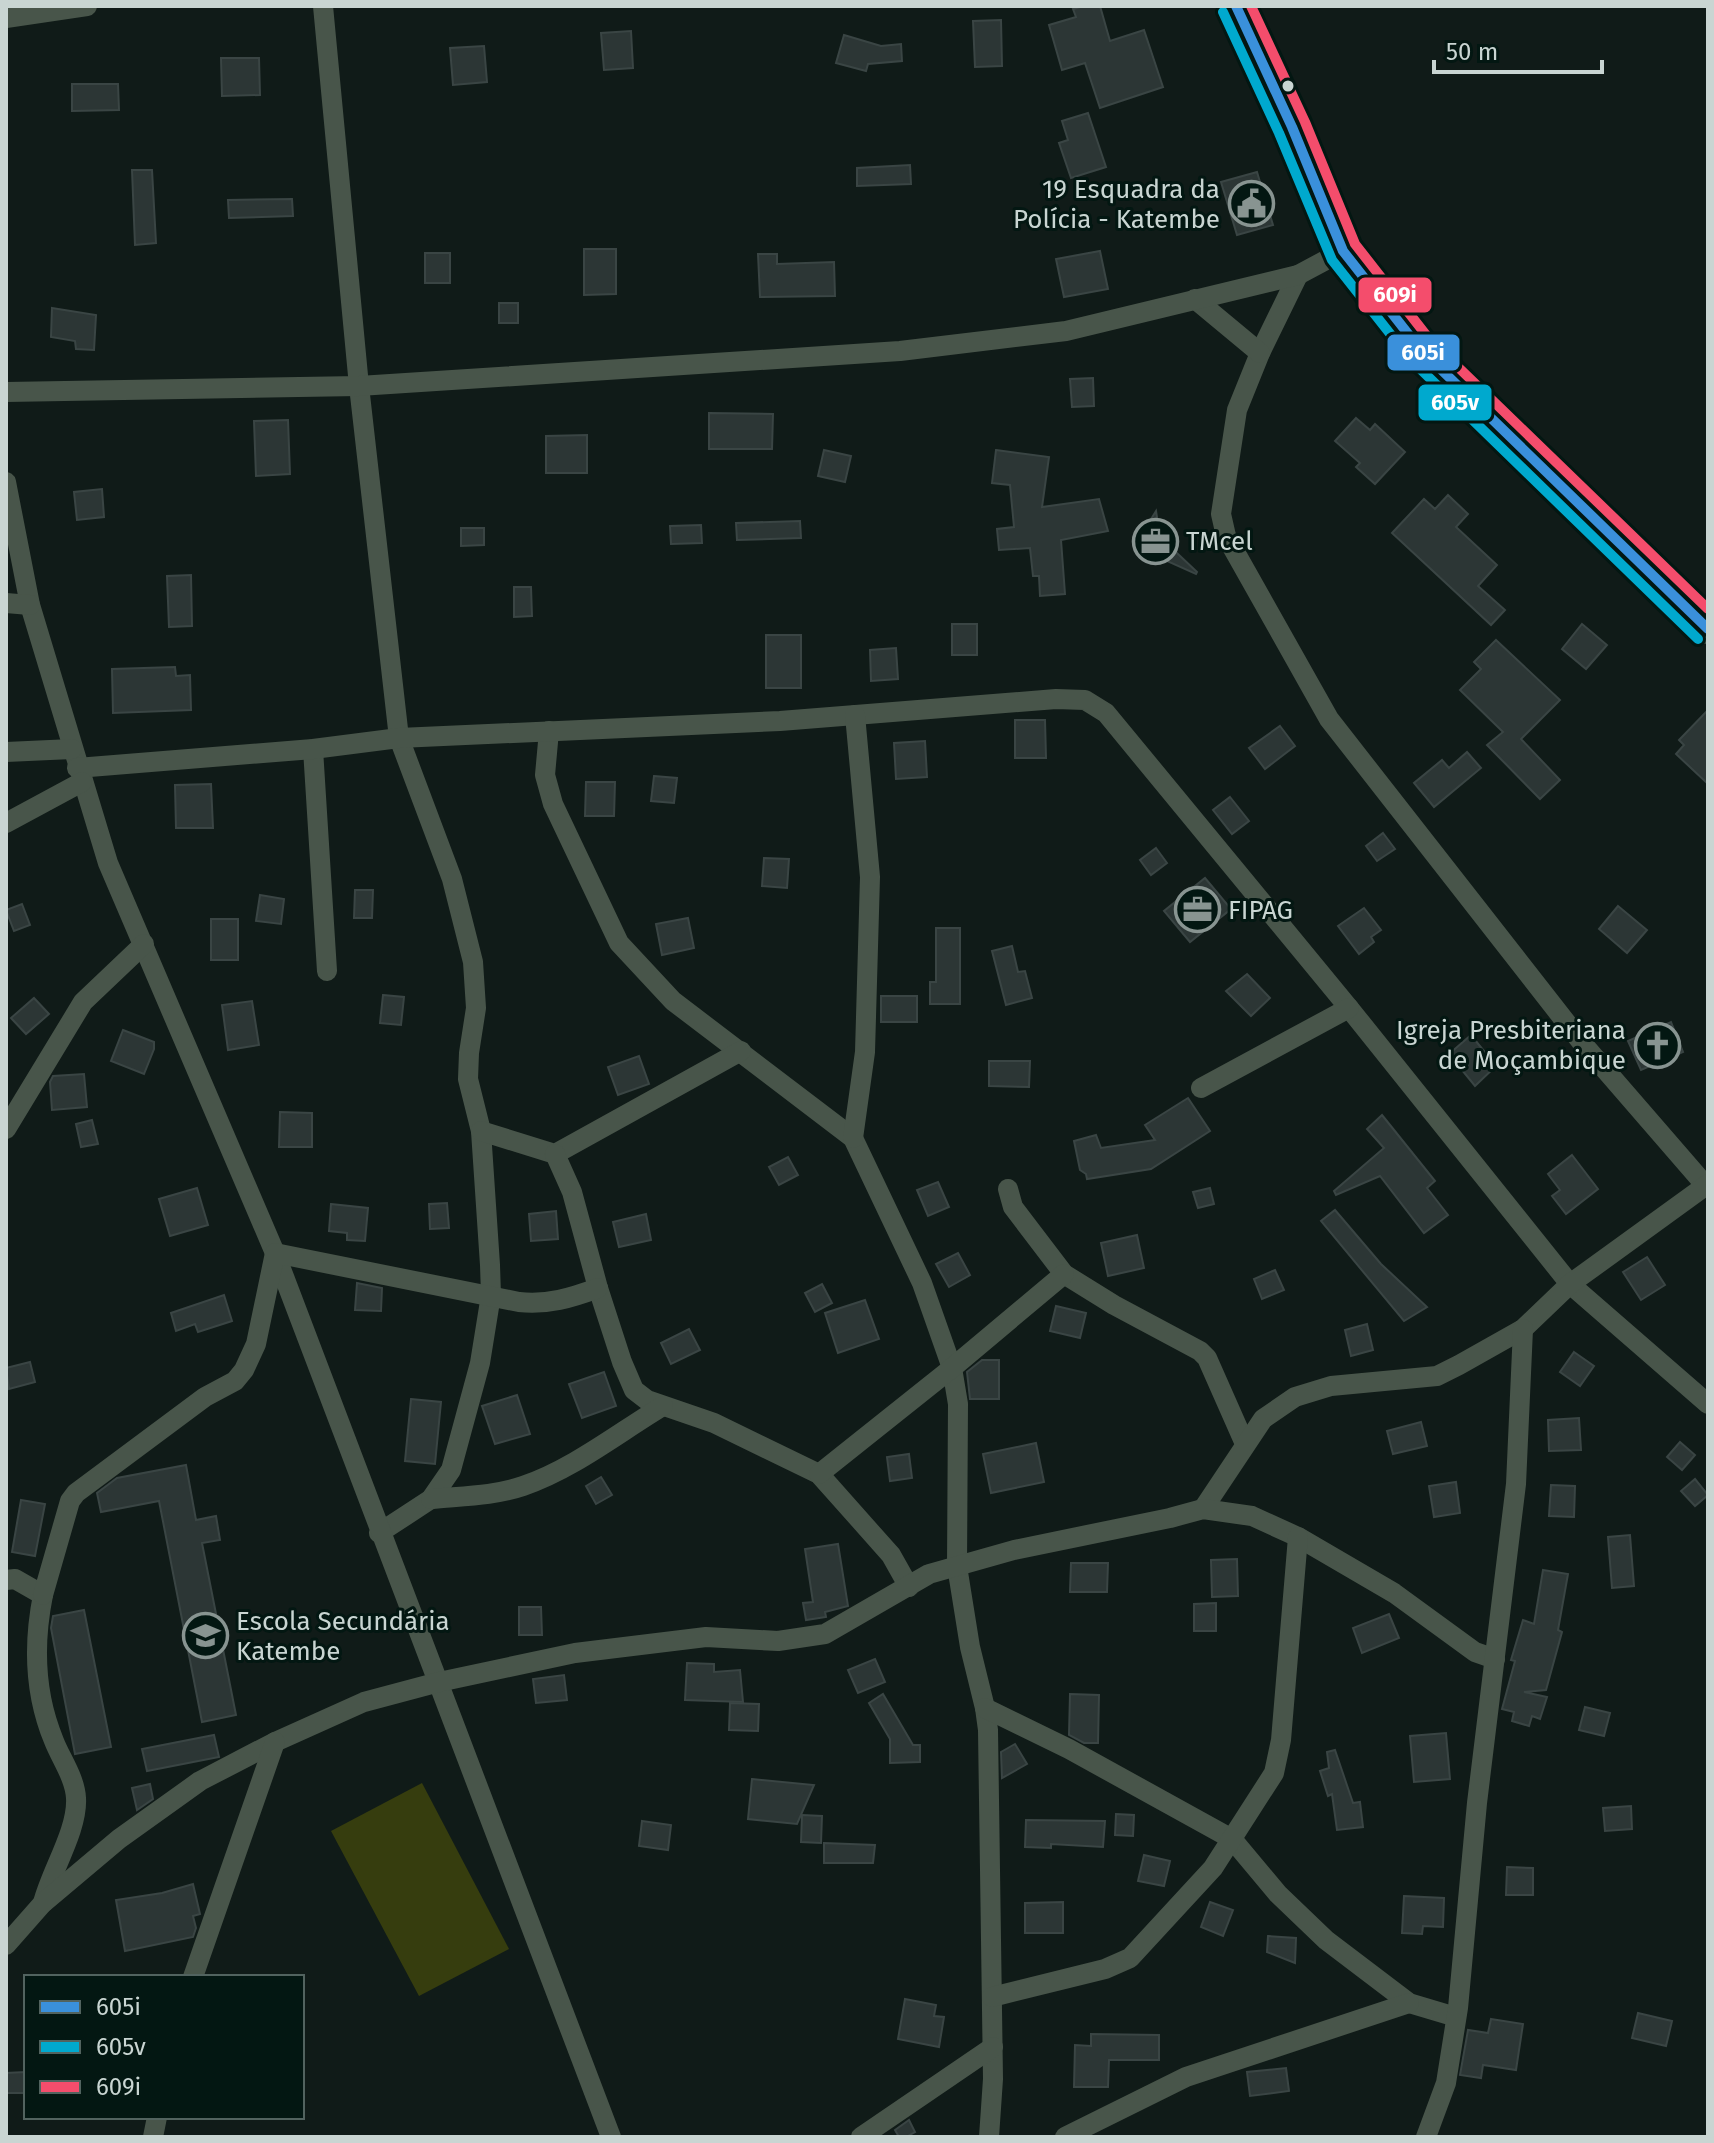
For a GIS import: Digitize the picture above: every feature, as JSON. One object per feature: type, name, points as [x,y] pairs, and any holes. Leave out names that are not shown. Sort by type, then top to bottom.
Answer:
[{"type":"main road","points":[[1236,6],[1292,127],[1343,251],[1420,349],[1708,629]]},
{"type":"street","points":[[6,18],[87,6]]},
{"type":"street","points":[[323,6],[359,386],[399,738],[452,879],[473,962],[476,1008],[468,1079],[481,1131],[491,1295],[480,1363],[451,1470],[431,1499],[379,1533]]},
{"type":"street","points":[[6,392],[359,386],[900,351],[1066,331],[1298,275],[1343,251]]},
{"type":"street","points":[[1203,1509],[1263,1419],[1295,1397],[1331,1386],[1437,1376],[1523,1329],[1570,1284],[1707,1185],[1583,1044],[1329,719],[1226,536],[1221,514],[1237,410],[1260,353],[1298,275]]},
{"type":"street","points":[[1195,299],[1260,353]]},
{"type":"street","points":[[6,482],[30,605],[108,863],[275,1253],[611,2137]]},
{"type":"street","points":[[6,603],[30,605]]},
{"type":"street","points":[[6,752],[77,766],[313,749],[399,738],[855,715],[1056,699],[1085,700],[1106,713],[1349,1008],[1570,1284],[1708,1404]]},
{"type":"street","points":[[853,1138],[865,1052],[870,877],[855,715]]},
{"type":"street","points":[[549,731],[545,775],[553,804],[619,943],[673,1001],[853,1138],[922,1283],[952,1368],[958,1404],[957,1566],[970,1647],[985,1708],[993,2047],[989,2137]]},
{"type":"street","points":[[313,749],[327,971]]},
{"type":"street","points":[[6,823],[77,766]]},
{"type":"street","points":[[6,1129],[83,1002],[144,944]]},
{"type":"street","points":[[1201,1088],[1349,1008]]},
{"type":"street","points":[[481,1131],[555,1154],[741,1051]]},
{"type":"street","points":[[555,1154],[572,1192],[598,1288],[634,1390],[647,1400],[729,1429],[819,1474],[891,1555],[909,1587]]},
{"type":"street","points":[[1008,1189],[1013,1207],[1064,1274],[1200,1351],[1207,1358],[1245,1444]]},
{"type":"street","points":[[275,1253],[542,1304],[566,1300],[598,1288]]},
{"type":"street","points":[[43,1903],[49,1879],[65,1846],[76,1811],[73,1783],[43,1712],[36,1660],[43,1595],[70,1501],[76,1493],[205,1397],[235,1381],[256,1344],[275,1253]]},
{"type":"street","points":[[819,1474],[1064,1274]]},
{"type":"street","points":[[1426,2137],[1446,2083],[1456,2017],[1516,1484],[1523,1329]]},
{"type":"street","points":[[431,1499],[495,1493],[522,1486],[553,1473],[663,1406]]},
{"type":"street","points":[[6,1945],[43,1903],[119,1839],[200,1781],[275,1742],[364,1702],[439,1682],[575,1653],[706,1637],[778,1641],[825,1634],[929,1574],[1014,1550],[1203,1509],[1252,1516],[1298,1537],[1394,1593],[1475,1652],[1495,1659]]},
{"type":"street","points":[[992,1997],[1105,1969],[1130,1958],[1213,1868],[1274,1773],[1281,1740],[1298,1537]]},
{"type":"street","points":[[6,1580],[15,1579],[43,1595]]},
{"type":"street","points":[[985,1708],[1069,1749],[1232,1839],[1278,1894],[1326,1940],[1409,2003],[1456,2017]]},
{"type":"street","points":[[194,1975],[275,1742]]},
{"type":"street","points":[[1065,2137],[1186,2077],[1409,2003]]},
{"type":"street","points":[[861,2137],[993,2047]]},
{"type":"green space","points":[[422,1783],[509,1949],[419,1996],[331,1831]]},
{"type":"building","points":[[1100,6],[1110,41],[1144,30],[1163,87],[1100,108],[1085,63],[1062,70],[1049,25],[1076,17],[1073,9]]},
{"type":"building","points":[[1001,20],[1002,66],[975,67],[973,21]]},
{"type":"building","points":[[631,31],[633,68],[604,70],[601,33]]},
{"type":"building","points":[[844,35],[881,46],[901,44],[902,61],[868,64],[866,71],[836,63]]},
{"type":"building","points":[[484,46],[487,82],[453,85],[450,48]]},
{"type":"building","points":[[221,58],[259,58],[260,95],[222,96]]},
{"type":"building","points":[[72,84],[118,84],[119,110],[72,111]]},
{"type":"building","points":[[1088,113],[1106,167],[1071,178],[1059,143],[1068,140],[1062,121]]},
{"type":"building","points":[[910,165],[911,184],[857,186],[857,168]]},
{"type":"building","points":[[132,170],[152,170],[156,243],[135,245]]},
{"type":"building","points":[[1257,172],[1273,225],[1237,235],[1221,182]]},
{"type":"building","points":[[292,199],[293,216],[229,218],[228,200]]},
{"type":"building","points":[[584,249],[616,249],[616,294],[584,295]]},
{"type":"building","points":[[1100,251],[1108,289],[1064,297],[1056,259]]},
{"type":"building","points":[[425,253],[450,253],[450,283],[425,283]]},
{"type":"building","points":[[758,254],[777,254],[777,264],[834,262],[835,296],[760,297]]},
{"type":"building","points":[[499,303],[518,303],[518,323],[499,323]]},
{"type":"building","points":[[52,308],[96,315],[94,350],[76,349],[75,341],[51,337]]},
{"type":"building","points":[[1093,378],[1094,406],[1072,407],[1070,379]]},
{"type":"building","points":[[709,413],[773,414],[772,449],[709,449]]},
{"type":"building","points":[[1356,418],[1370,430],[1375,424],[1405,452],[1375,484],[1356,467],[1360,463],[1335,441]]},
{"type":"building","points":[[288,420],[290,474],[256,476],[254,421]]},
{"type":"building","points":[[587,435],[587,473],[546,473],[546,436]]},
{"type":"building","points":[[824,450],[851,456],[845,482],[818,476]]},
{"type":"building","points":[[996,450],[1049,457],[1042,507],[1099,499],[1108,531],[1061,540],[1065,594],[1040,596],[1039,576],[1033,576],[1030,548],[999,550],[997,529],[1014,527],[1010,485],[992,483]]},
{"type":"building","points":[[102,489],[104,517],[77,520],[74,492]]},
{"type":"building","points":[[1448,495],[1468,514],[1456,527],[1497,565],[1478,586],[1505,610],[1491,625],[1392,533],[1424,499],[1435,509]]},
{"type":"building","name":"TMcel","points":[[1156,511],[1160,537],[1196,574],[1149,553],[1150,544],[1140,537]]},
{"type":"building","points":[[800,521],[801,538],[737,540],[736,523]]},
{"type":"building","points":[[701,525],[702,543],[671,544],[670,526]]},
{"type":"building","points":[[461,528],[484,528],[484,545],[461,546]]},
{"type":"building","points":[[191,575],[192,626],[169,627],[167,576]]},
{"type":"building","points":[[514,587],[531,587],[532,616],[514,617]]},
{"type":"building","points":[[952,624],[977,624],[977,655],[952,655]]},
{"type":"building","points":[[1582,624],[1607,645],[1586,669],[1562,649]]},
{"type":"building","points":[[766,635],[801,635],[801,688],[766,688]]},
{"type":"building","points":[[1496,640],[1560,700],[1521,739],[1560,780],[1540,799],[1487,745],[1503,732],[1460,690],[1481,669],[1474,662]]},
{"type":"building","points":[[896,648],[898,679],[871,681],[870,650]]},
{"type":"building","points":[[175,667],[176,676],[190,675],[191,710],[113,713],[112,669]]},
{"type":"building","points":[[1708,710],[1708,784],[1676,754],[1684,745],[1679,740]]},
{"type":"building","points":[[1015,720],[1045,720],[1046,758],[1015,758]]},
{"type":"building","points":[[1280,726],[1295,746],[1265,769],[1249,748]]},
{"type":"building","points":[[925,741],[927,777],[896,779],[894,743]]},
{"type":"building","points":[[1467,752],[1481,768],[1434,807],[1414,783],[1442,760],[1449,768]]},
{"type":"building","points":[[654,776],[677,778],[674,803],[651,801]]},
{"type":"building","points":[[586,782],[615,782],[614,816],[585,816]]},
{"type":"building","points":[[211,784],[213,828],[176,828],[175,785]]},
{"type":"building","points":[[1230,797],[1249,821],[1232,834],[1213,810]]},
{"type":"building","points":[[1383,833],[1395,849],[1377,861],[1366,846]]},
{"type":"building","points":[[1156,848],[1167,863],[1151,875],[1140,860]]},
{"type":"building","points":[[764,858],[789,859],[787,888],[762,886]]},
{"type":"building","name":"FIPAG","points":[[1205,878],[1231,909],[1190,942],[1164,911]]},
{"type":"building","points":[[355,890],[373,890],[372,918],[354,918]]},
{"type":"building","points":[[260,895],[284,899],[281,924],[256,921]]},
{"type":"building","points":[[22,904],[30,925],[14,931],[6,910]]},
{"type":"building","points":[[1618,906],[1647,930],[1627,953],[1599,929]]},
{"type":"building","points":[[1364,908],[1381,930],[1371,937],[1374,942],[1359,954],[1338,926]]},
{"type":"building","points":[[688,918],[694,948],[662,955],[656,924]]},
{"type":"building","points":[[211,919],[238,919],[238,960],[211,960]]},
{"type":"building","points":[[936,928],[960,928],[960,1004],[930,1004],[930,982],[936,982]]},
{"type":"building","points":[[1012,946],[1018,972],[1025,971],[1032,998],[1006,1005],[992,951]]},
{"type":"building","points":[[1247,974],[1270,998],[1251,1016],[1226,991]]},
{"type":"building","points":[[383,995],[404,997],[401,1025],[380,1023]]},
{"type":"building","points":[[881,996],[917,996],[917,1022],[881,1022]]},
{"type":"building","points":[[34,998],[49,1014],[26,1034],[11,1018]]},
{"type":"building","points":[[252,1001],[259,1045],[228,1050],[222,1005]]},
{"type":"building","points":[[1671,1022],[1683,1052],[1641,1070],[1628,1041]]},
{"type":"building","points":[[123,1030],[154,1042],[144,1074],[111,1061]]},
{"type":"building","points":[[1471,1035],[1496,1066],[1475,1086],[1449,1054]]},
{"type":"building","points":[[639,1056],[649,1084],[618,1095],[608,1067]]},
{"type":"building","points":[[989,1061],[1030,1061],[1029,1087],[989,1086]]},
{"type":"building","points":[[84,1074],[87,1107],[52,1110],[50,1082],[53,1076]]},
{"type":"building","points":[[1188,1098],[1210,1131],[1151,1169],[1087,1179],[1080,1170],[1074,1141],[1096,1135],[1101,1148],[1155,1140],[1145,1125]]},
{"type":"building","points":[[280,1112],[312,1113],[312,1147],[279,1147]]},
{"type":"building","points":[[1382,1115],[1435,1181],[1427,1188],[1448,1215],[1424,1233],[1380,1176],[1336,1195],[1334,1191],[1384,1148],[1367,1129]]},
{"type":"building","points":[[92,1120],[98,1144],[81,1147],[76,1124]]},
{"type":"building","points":[[1572,1155],[1598,1189],[1566,1214],[1552,1196],[1560,1190],[1548,1174]]},
{"type":"building","points":[[788,1157],[798,1175],[779,1185],[769,1167]]},
{"type":"building","points":[[938,1182],[949,1207],[928,1216],[917,1190]]},
{"type":"building","points":[[197,1188],[208,1225],[170,1236],[159,1199]]},
{"type":"building","points":[[1210,1188],[1214,1204],[1198,1208],[1193,1192]]},
{"type":"building","points":[[447,1203],[449,1228],[430,1229],[429,1204]]},
{"type":"building","points":[[331,1204],[368,1208],[365,1241],[347,1240],[347,1233],[329,1231]]},
{"type":"building","points":[[1335,1210],[1381,1264],[1427,1307],[1404,1321],[1321,1221]]},
{"type":"building","points":[[556,1211],[558,1239],[531,1241],[529,1214]]},
{"type":"building","points":[[646,1214],[651,1240],[619,1247],[613,1222]]},
{"type":"building","points":[[1137,1235],[1144,1268],[1108,1276],[1101,1243]]},
{"type":"building","points":[[958,1253],[970,1275],[949,1287],[936,1264]]},
{"type":"building","points":[[1647,1257],[1665,1285],[1641,1300],[1623,1272]]},
{"type":"building","points":[[1275,1270],[1284,1290],[1262,1299],[1254,1279]]},
{"type":"building","points":[[357,1283],[382,1288],[381,1311],[355,1310]]},
{"type":"building","points":[[822,1284],[832,1303],[815,1312],[805,1293]]},
{"type":"building","points":[[224,1295],[232,1321],[198,1332],[195,1324],[176,1331],[171,1313]]},
{"type":"building","points":[[865,1300],[879,1339],[838,1353],[825,1313]]},
{"type":"building","points":[[1056,1306],[1086,1313],[1080,1338],[1050,1331]]},
{"type":"building","points":[[1367,1324],[1373,1350],[1351,1356],[1345,1330]]},
{"type":"building","points":[[689,1329],[700,1350],[671,1364],[661,1343]]},
{"type":"building","points":[[1574,1352],[1594,1366],[1580,1386],[1560,1372]]},
{"type":"building","points":[[982,1360],[999,1360],[999,1399],[970,1399],[967,1372]]},
{"type":"building","points":[[30,1362],[35,1382],[9,1389],[6,1368]]},
{"type":"building","points":[[604,1372],[616,1406],[582,1418],[569,1384]]},
{"type":"building","points":[[517,1395],[530,1434],[495,1444],[482,1406]]},
{"type":"building","points":[[411,1399],[441,1402],[435,1464],[405,1461]]},
{"type":"building","points":[[1579,1418],[1581,1450],[1549,1451],[1548,1420]]},
{"type":"building","points":[[1421,1422],[1427,1446],[1393,1454],[1387,1431]]},
{"type":"building","points":[[1680,1442],[1695,1455],[1682,1470],[1667,1457]]},
{"type":"building","points":[[1036,1443],[1044,1482],[991,1493],[983,1454]]},
{"type":"building","points":[[909,1454],[912,1478],[890,1481],[887,1457]]},
{"type":"building","points":[[186,1465],[196,1520],[216,1516],[220,1540],[202,1543],[236,1715],[202,1722],[159,1501],[101,1512],[97,1493],[117,1478]]},
{"type":"building","points":[[601,1477],[612,1495],[596,1504],[586,1486]]},
{"type":"building","points":[[1695,1479],[1708,1495],[1695,1506],[1681,1491]]},
{"type":"building","points":[[1456,1482],[1460,1513],[1434,1517],[1429,1486]]},
{"type":"building","points":[[1551,1485],[1575,1486],[1574,1517],[1549,1516]]},
{"type":"building","points":[[21,1500],[45,1504],[35,1556],[12,1552]]},
{"type":"building","points":[[1630,1535],[1634,1586],[1612,1588],[1608,1537]]},
{"type":"building","points":[[838,1544],[848,1606],[825,1612],[826,1617],[806,1620],[803,1603],[813,1602],[805,1549]]},
{"type":"building","points":[[1237,1559],[1238,1596],[1212,1597],[1211,1560]]},
{"type":"building","points":[[1071,1563],[1108,1563],[1107,1592],[1070,1592]]},
{"type":"building","points":[[1543,1570],[1568,1574],[1558,1630],[1562,1632],[1546,1690],[1524,1692],[1547,1697],[1540,1719],[1532,1716],[1529,1726],[1512,1721],[1514,1712],[1502,1709],[1515,1661],[1511,1660],[1523,1620],[1534,1624]]},
{"type":"building","points":[[1216,1603],[1216,1631],[1194,1631],[1194,1604]]},
{"type":"building","points":[[519,1607],[541,1607],[542,1635],[519,1635]]},
{"type":"building","points":[[84,1610],[111,1747],[75,1754],[51,1628],[53,1616]]},
{"type":"building","points":[[1389,1614],[1399,1638],[1362,1653],[1353,1628]]},
{"type":"building","points":[[875,1659],[885,1682],[858,1693],[848,1670]]},
{"type":"building","points":[[687,1663],[714,1664],[714,1672],[740,1670],[743,1702],[685,1700]]},
{"type":"building","points":[[564,1675],[567,1700],[536,1703],[533,1679]]},
{"type":"building","points":[[883,1694],[913,1745],[920,1745],[920,1762],[890,1763],[890,1739],[869,1703]]},
{"type":"building","points":[[1070,1694],[1099,1695],[1098,1743],[1084,1743],[1069,1735]]},
{"type":"building","points":[[730,1703],[759,1704],[758,1731],[729,1730]]},
{"type":"building","points":[[1585,1707],[1610,1713],[1604,1736],[1579,1730]]},
{"type":"building","points":[[1446,1733],[1450,1779],[1414,1782],[1410,1736]]},
{"type":"building","points":[[214,1735],[219,1757],[147,1771],[142,1749]]},
{"type":"building","points":[[1015,1744],[1027,1764],[1002,1778],[1001,1752]]},
{"type":"building","points":[[1335,1750],[1353,1803],[1360,1802],[1363,1827],[1337,1830],[1332,1794],[1328,1796],[1320,1771],[1329,1768],[1327,1752]]},
{"type":"building","points":[[752,1779],[814,1785],[797,1824],[748,1819]]},
{"type":"building","points":[[150,1784],[153,1799],[137,1810],[132,1788]]},
{"type":"building","points":[[1631,1806],[1632,1829],[1605,1831],[1603,1808]]},
{"type":"building","points":[[1116,1814],[1134,1815],[1133,1836],[1115,1835]]},
{"type":"building","points":[[802,1815],[822,1816],[821,1843],[801,1842]]},
{"type":"building","points":[[1026,1820],[1105,1821],[1103,1847],[1051,1844],[1051,1848],[1025,1847]]},
{"type":"building","points":[[642,1821],[671,1825],[668,1850],[639,1846]]},
{"type":"building","points":[[824,1843],[875,1845],[873,1863],[824,1863]]},
{"type":"building","points":[[1144,1855],[1170,1861],[1164,1886],[1138,1881]]},
{"type":"building","points":[[1507,1867],[1533,1868],[1533,1895],[1506,1895]]},
{"type":"building","points":[[193,1884],[200,1914],[193,1916],[196,1928],[193,1937],[125,1951],[116,1900],[162,1893]]},
{"type":"building","points":[[1404,1896],[1444,1898],[1443,1927],[1423,1926],[1422,1934],[1402,1933]]},
{"type":"building","points":[[1063,1902],[1063,1933],[1025,1933],[1025,1903]]},
{"type":"building","points":[[1210,1902],[1233,1910],[1223,1936],[1201,1927]]},
{"type":"building","points":[[1268,1936],[1296,1938],[1295,1963],[1267,1952]]},
{"type":"building","points":[[905,1999],[936,2005],[934,2016],[944,2017],[939,2047],[898,2039]]},
{"type":"building","points":[[1638,2013],[1672,2021],[1666,2046],[1632,2038]]},
{"type":"building","points":[[1491,2019],[1523,2024],[1516,2070],[1483,2065],[1481,2078],[1460,2075],[1468,2030],[1488,2033]]},
{"type":"building","points":[[1091,2034],[1159,2035],[1159,2060],[1109,2060],[1108,2087],[1074,2087],[1075,2045],[1091,2046]]},
{"type":"building","points":[[1286,2068],[1289,2091],[1250,2096],[1247,2072]]},
{"type":"building","points":[[24,2072],[24,2093],[6,2093],[6,2073]]},
{"type":"building","points":[[909,2120],[915,2132],[899,2137],[895,2130]]},
{"type":"transit line","name":"605i","points":[[1236,6],[1292,127],[1343,251],[1420,349],[1708,629]]},
{"type":"transit line","name":"609i","points":[[1251,6],[1305,122],[1355,244],[1430,340],[1708,609]]},
{"type":"transit line","name":"605v","points":[[1223,12],[1279,133],[1332,260],[1410,359],[1698,639]]},
{"type":"place","name":"19 Esquadra da Polícia - Katembe","points":[[1251,204]]},
{"type":"place","name":"TMcel","points":[[1155,541]]},
{"type":"place","name":"FIPAG","points":[[1197,910]]},
{"type":"place","name":"Igreja Presbiteriana de Moçambique","points":[[1657,1045]]},
{"type":"place","name":"Escola Secundária Katembe","points":[[205,1636]]}]
